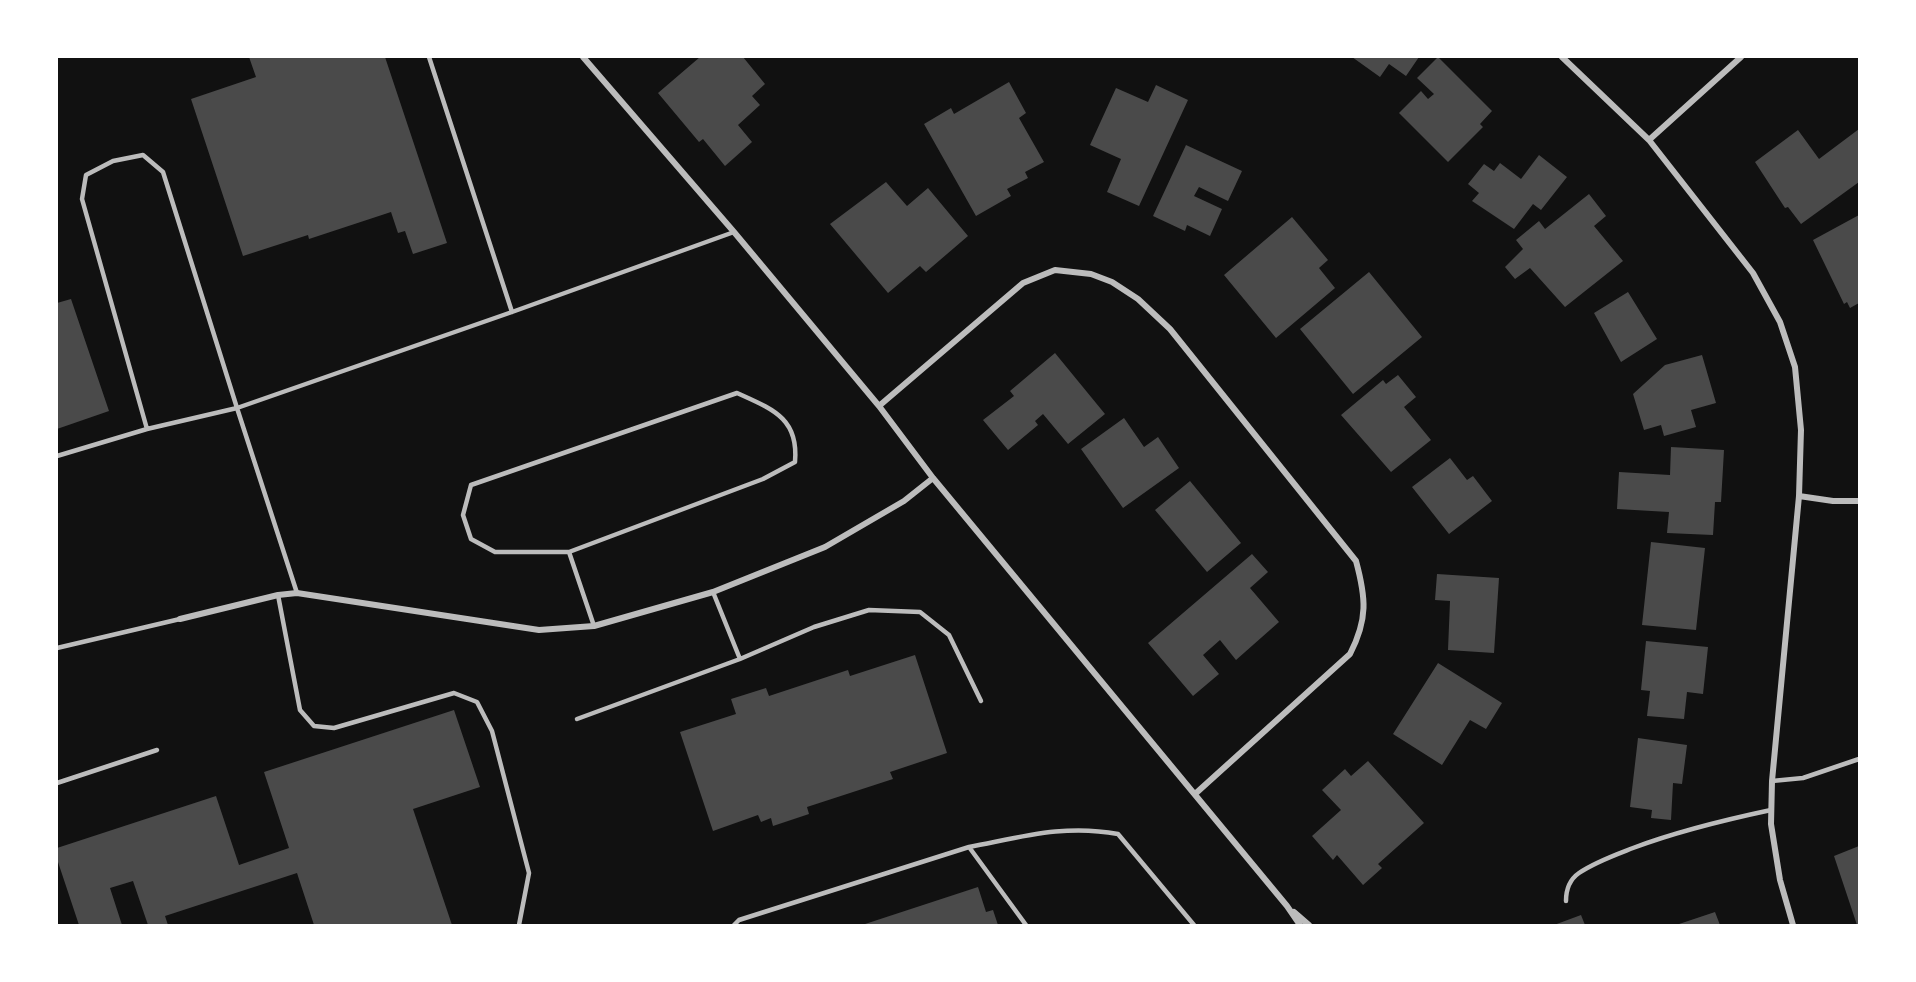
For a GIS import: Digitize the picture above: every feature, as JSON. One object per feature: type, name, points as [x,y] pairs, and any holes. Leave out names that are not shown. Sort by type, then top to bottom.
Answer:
[{"type":"street","points":[[583,57],[734,231],[879,406],[933,478],[1287,906],[1300,925]]},
{"type":"street","points":[[588,63],[596,57]]},
{"type":"street","points":[[1562,57],[1649,140],[1753,273],[1780,322],[1795,367],[1801,430],[1799,496],[1771,810],[1780,880],[1793,925]]},
{"type":"street","points":[[1649,140],[1741,57]]},
{"type":"street","points":[[879,406],[1023,283],[1055,270],[1091,274],[1112,282],[1138,299],[1170,329],[1356,561],[1364,590],[1363,618],[1358,639],[1350,654],[1195,794]]},
{"type":"street","points":[[180,619],[278,595],[297,593],[539,630],[594,626],[713,592],[825,547],[904,501],[933,478]]},
{"type":"street","points":[[1799,496],[1833,501],[1859,501]]},
{"type":"street","points":[[1287,906],[1309,925]]},
{"type":"lane","points":[[429,57],[512,312]]},
{"type":"lane","points":[[147,429],[82,199],[86,175],[112,161],[143,155],[163,172],[297,593]]},
{"type":"lane","points":[[57,456],[147,429],[237,408],[512,312],[734,231]]},
{"type":"lane","points":[[737,393],[768,407],[787,423],[797,445],[795,462],[763,479],[569,552],[495,552],[471,539],[463,515],[471,485],[737,393]]},
{"type":"lane","points":[[569,552],[594,626]]},
{"type":"lane","points":[[713,592],[740,659]]},
{"type":"lane","points":[[278,595],[300,710],[314,726],[334,728],[454,693],[477,702],[492,731],[529,873],[519,925]]},
{"type":"lane","points":[[577,719],[740,659],[814,627],[869,610],[920,612],[949,635],[981,701]]},
{"type":"lane","points":[[57,648],[180,619]]},
{"type":"lane","points":[[57,783],[158,750]]},
{"type":"lane","points":[[1772,781],[1803,778],[1859,759]]},
{"type":"lane","points":[[1566,901],[1566,888],[1577,874],[1610,856],[1720,821],[1771,810]]},
{"type":"lane","points":[[734,925],[739,920],[969,847],[1057,830],[1093,829],[1118,834],[1194,925]]},
{"type":"lane","points":[[969,847],[1026,925]]},
{"type":"building","points":[[249,57],[385,57],[447,243],[413,254],[405,231],[398,233],[391,212],[309,239],[308,235],[243,256],[191,99],[256,77]]},
{"type":"building","points":[[700,57],[743,57],[765,84],[752,96],[760,105],[738,125],[752,142],[725,166],[703,139],[699,142],[658,93]]},
{"type":"building","points":[[1352,57],[1419,57],[1406,76],[1389,64],[1380,77]]},
{"type":"building","points":[[1438,57],[1492,111],[1480,124],[1483,127],[1448,162],[1399,113],[1421,91],[1428,99],[1434,94],[1417,78]]},
{"type":"building","points":[[1009,82],[1026,113],[1019,118],[1044,162],[1025,172],[1028,178],[1007,189],[1011,196],[976,216],[924,124],[951,108],[954,114]]},
{"type":"building","points":[[1156,85],[1188,100],[1139,206],[1107,192],[1121,159],[1090,145],[1116,88],[1148,102]]},
{"type":"building","points":[[1859,129],[1859,182],[1801,224],[1788,207],[1785,208],[1755,162],[1798,130],[1819,159]]},
{"type":"building","points":[[1186,145],[1242,171],[1228,201],[1199,187],[1194,196],[1222,209],[1210,236],[1187,225],[1185,231],[1153,216]]},
{"type":"building","points":[[1539,155],[1567,177],[1541,210],[1533,204],[1514,229],[1472,201],[1479,193],[1468,184],[1484,164],[1494,171],[1500,163],[1521,179]]},
{"type":"building","points":[[886,182],[907,206],[928,188],[968,236],[926,272],[920,266],[888,293],[830,224]]},
{"type":"building","points":[[1589,194],[1606,216],[1594,226],[1623,261],[1565,307],[1530,268],[1515,279],[1505,267],[1523,249],[1516,240],[1539,221],[1545,229]]},
{"type":"building","points":[[1859,215],[1859,303],[1850,308],[1847,302],[1844,304],[1813,240]]},
{"type":"building","points":[[1292,217],[1328,260],[1319,268],[1335,288],[1276,338],[1224,275]]},
{"type":"building","points":[[1369,272],[1422,337],[1353,394],[1300,329]]},
{"type":"building","points":[[1628,292],[1657,339],[1621,362],[1594,313]]},
{"type":"building","points":[[71,299],[109,411],[57,429],[57,303]]},
{"type":"building","points":[[1055,353],[1105,414],[1068,444],[1043,414],[1035,421],[1038,425],[1008,450],[983,420],[1014,396],[1010,391]]},
{"type":"building","points":[[1702,355],[1716,403],[1691,410],[1696,427],[1664,436],[1661,425],[1644,430],[1633,394],[1665,365]]},
{"type":"building","points":[[1398,375],[1416,397],[1404,407],[1431,440],[1391,472],[1341,415],[1383,380],[1386,384]]},
{"type":"building","points":[[1124,418],[1144,447],[1158,437],[1179,468],[1123,508],[1081,449]]},
{"type":"building","points":[[1671,447],[1724,450],[1721,502],[1715,502],[1713,535],[1667,533],[1669,512],[1617,509],[1619,472],[1670,475]]},
{"type":"building","points":[[1450,458],[1467,480],[1473,476],[1492,501],[1449,534],[1412,487]]},
{"type":"building","points":[[1190,481],[1241,543],[1207,572],[1155,510]]},
{"type":"building","points":[[1651,542],[1705,548],[1696,630],[1642,625]]},
{"type":"building","points":[[1252,554],[1268,572],[1250,588],[1279,622],[1236,660],[1220,640],[1203,655],[1219,674],[1193,696],[1148,643]]},
{"type":"building","points":[[1437,574],[1499,578],[1494,653],[1448,650],[1450,601],[1435,600]]},
{"type":"building","points":[[1646,641],[1708,647],[1703,694],[1687,692],[1684,719],[1647,716],[1650,691],[1641,690]]},
{"type":"building","points":[[915,655],[947,753],[890,772],[893,779],[807,807],[809,814],[773,826],[771,818],[761,822],[758,815],[713,831],[680,732],[736,714],[731,699],[766,688],[769,696],[848,670],[850,676]]},
{"type":"building","points":[[1438,663],[1502,703],[1486,729],[1470,720],[1442,765],[1393,734]]},
{"type":"building","points":[[454,710],[480,787],[413,809],[452,925],[314,925],[297,873],[165,916],[168,925],[148,925],[133,881],[110,888],[122,925],[79,925],[57,859],[57,848],[216,796],[239,865],[289,848],[264,772]]},
{"type":"building","points":[[1638,738],[1687,745],[1682,784],[1673,783],[1671,820],[1651,818],[1652,810],[1630,807]]},
{"type":"building","points":[[1368,761],[1424,823],[1378,864],[1382,868],[1363,885],[1337,855],[1333,860],[1312,836],[1341,810],[1322,790],[1345,769],[1351,776]]},
{"type":"building","points":[[1859,846],[1859,925],[1857,925],[1834,856]]},
{"type":"building","points":[[978,887],[986,912],[993,910],[998,925],[862,925]]},
{"type":"building","points":[[1715,912],[1720,925],[1676,925]]},
{"type":"building","points":[[1581,915],[1585,925],[1554,925]]}]
